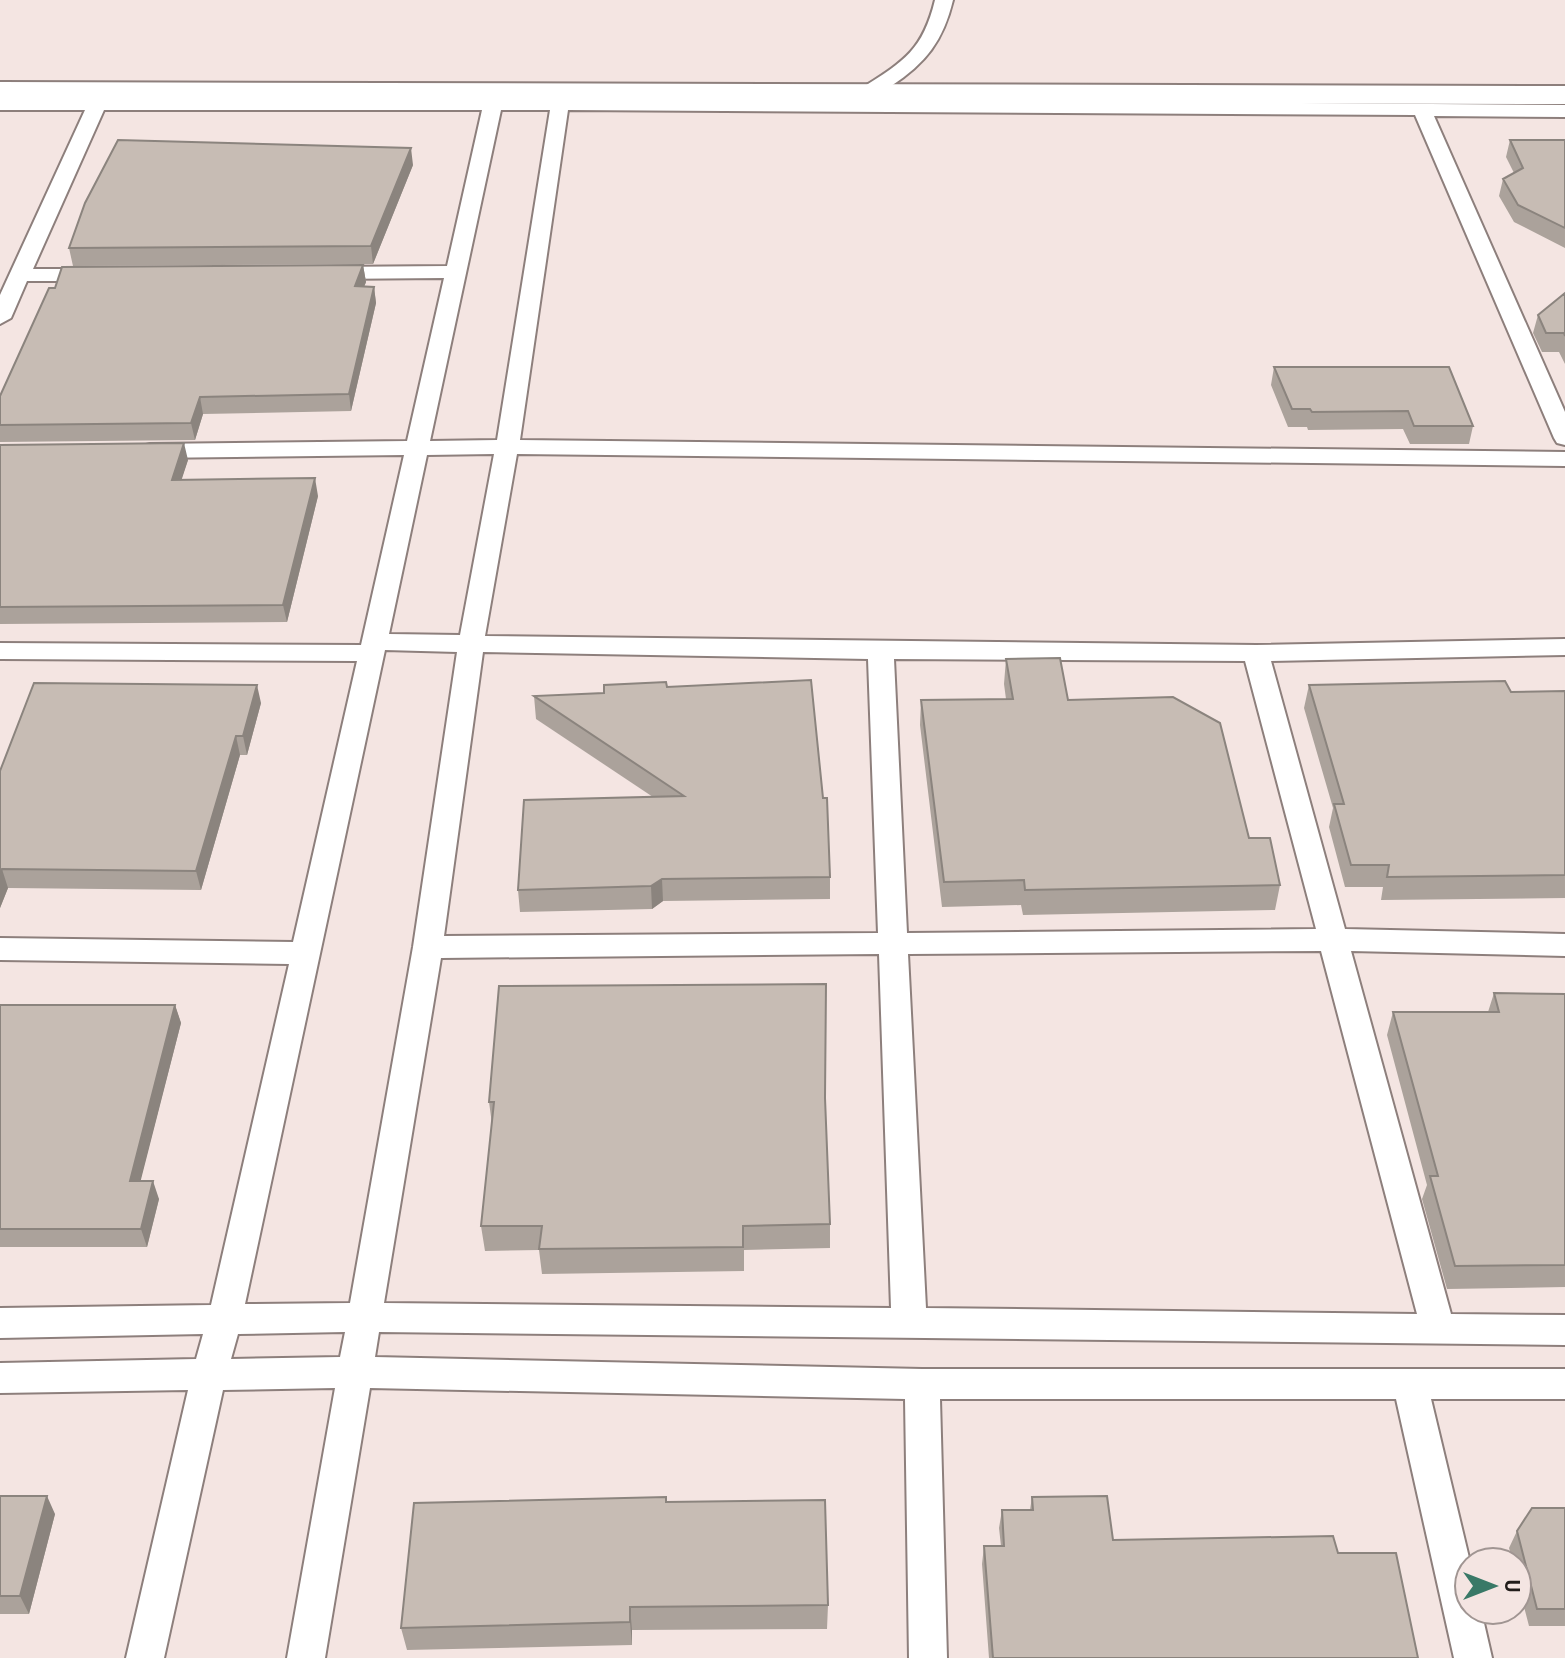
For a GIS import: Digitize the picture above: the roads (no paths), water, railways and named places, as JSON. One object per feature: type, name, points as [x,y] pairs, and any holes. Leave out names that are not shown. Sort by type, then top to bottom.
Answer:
[{"type":"street","points":[[0,91],[1565,95]]},
{"type":"lane","points":[[869,92],[922,57],[939,24],[944,0]]},
{"type":"lane","points":[[0,104],[560,104],[1565,111]]},
{"type":"lane","points":[[0,318],[97,104]]},
{"type":"lane","points":[[145,1658],[209,1375],[225,1319],[493,104]]},
{"type":"lane","points":[[306,1658],[428,947],[471,643],[507,447],[560,104]]},
{"type":"lane","points":[[1422,110],[1565,438]]},
{"type":"lane","points":[[316,273],[456,272]]},
{"type":"lane","points":[[20,275],[113,275]]},
{"type":"lane","points":[[124,451],[507,447],[1565,459]]},
{"type":"lane","points":[[0,651],[372,648],[471,643],[881,651],[1256,653],[1565,647]]},
{"type":"lane","points":[[881,651],[909,1322]]},
{"type":"lane","points":[[1256,653],[1438,1329]]},
{"type":"lane","points":[[428,947],[1334,940],[1565,945]]},
{"type":"lane","points":[[0,949],[306,953]]},
{"type":"lane","points":[[0,1323],[366,1317],[1565,1330]]},
{"type":"lane","points":[[0,1378],[357,1372],[922,1384],[1565,1384]]},
{"type":"lane","points":[[1410,1383],[1473,1658]]},
{"type":"lane","points":[[922,1384],[928,1658]]}]
